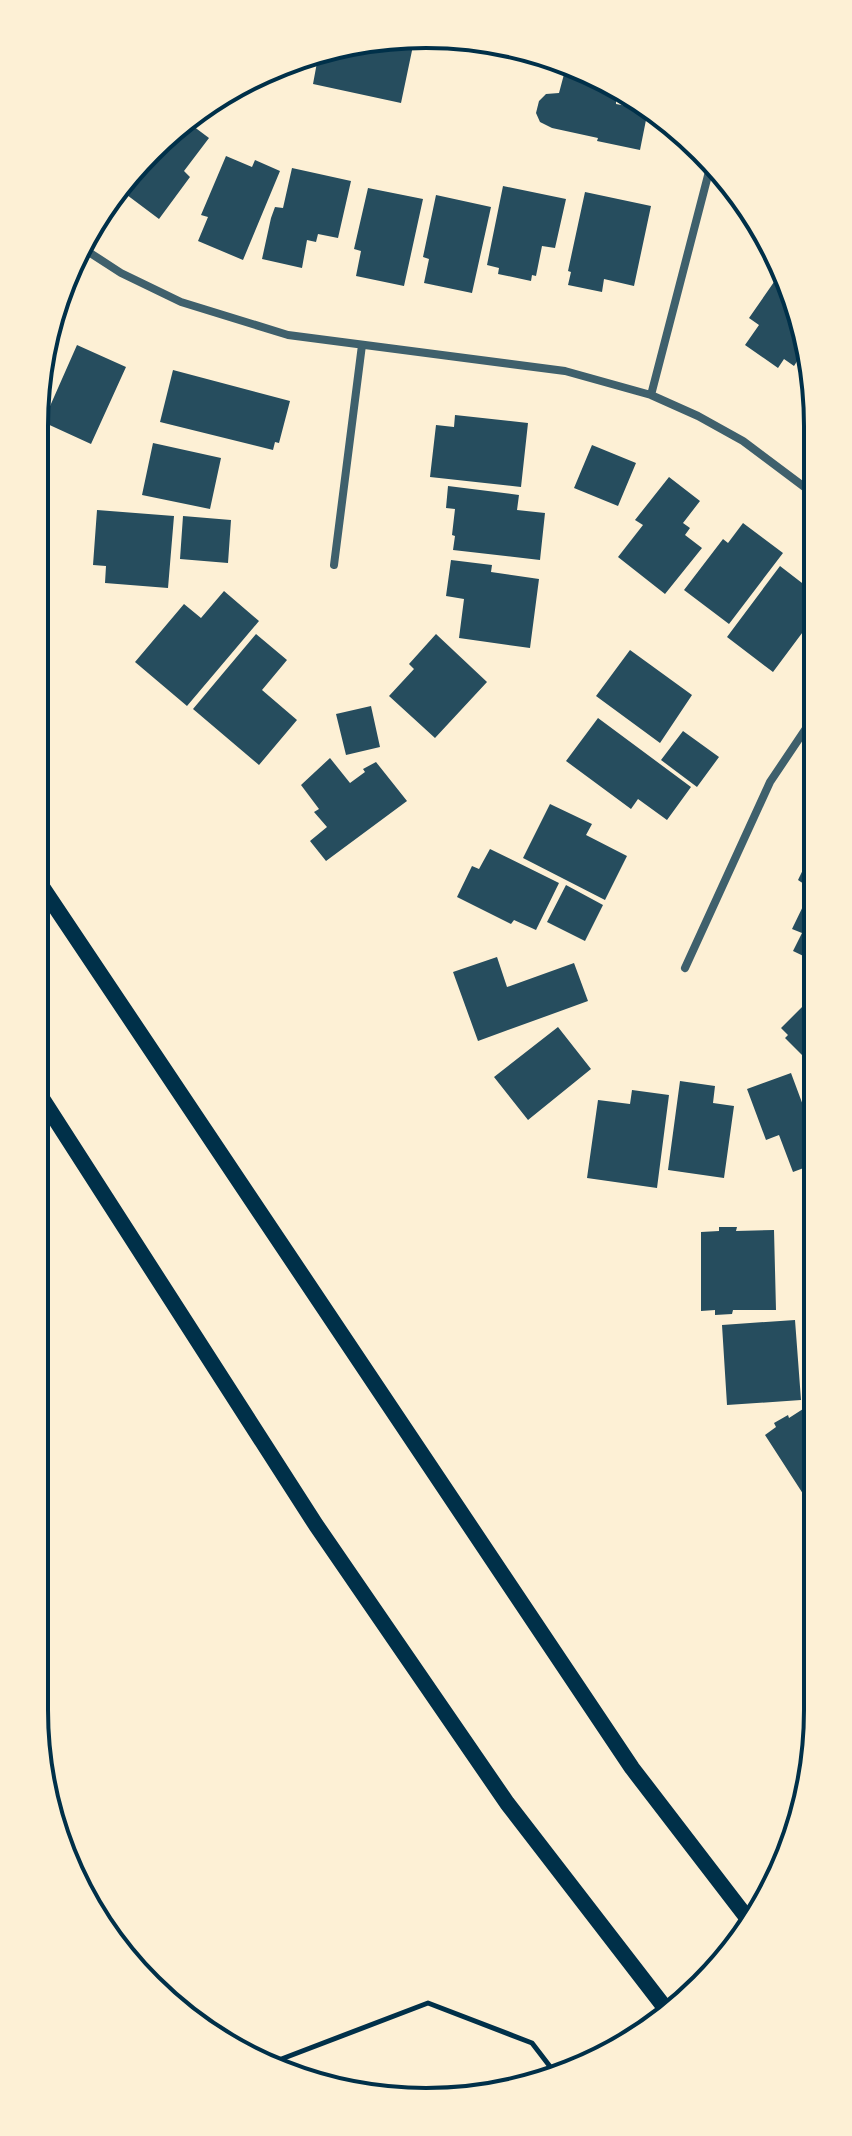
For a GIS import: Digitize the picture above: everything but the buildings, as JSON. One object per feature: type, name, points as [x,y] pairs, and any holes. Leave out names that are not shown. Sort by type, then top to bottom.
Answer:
[{"type":"main road","points":[[48,896],[632,1768],[744,1913]]},
{"type":"main road","points":[[48,1108],[316,1525],[507,1803],[662,2005]]},
{"type":"street","points":[[651,395],[708,175]]},
{"type":"street","points":[[90,253],[121,273],[181,302],[288,335],[565,371],[651,395],[743,441],[804,487]]},
{"type":"street","points":[[334,565],[362,345]]},
{"type":"street","points":[[685,968],[770,782],[804,731]]},
{"type":"path","points":[[281,2059],[428,2003],[532,2043],[550,2067]]}]
